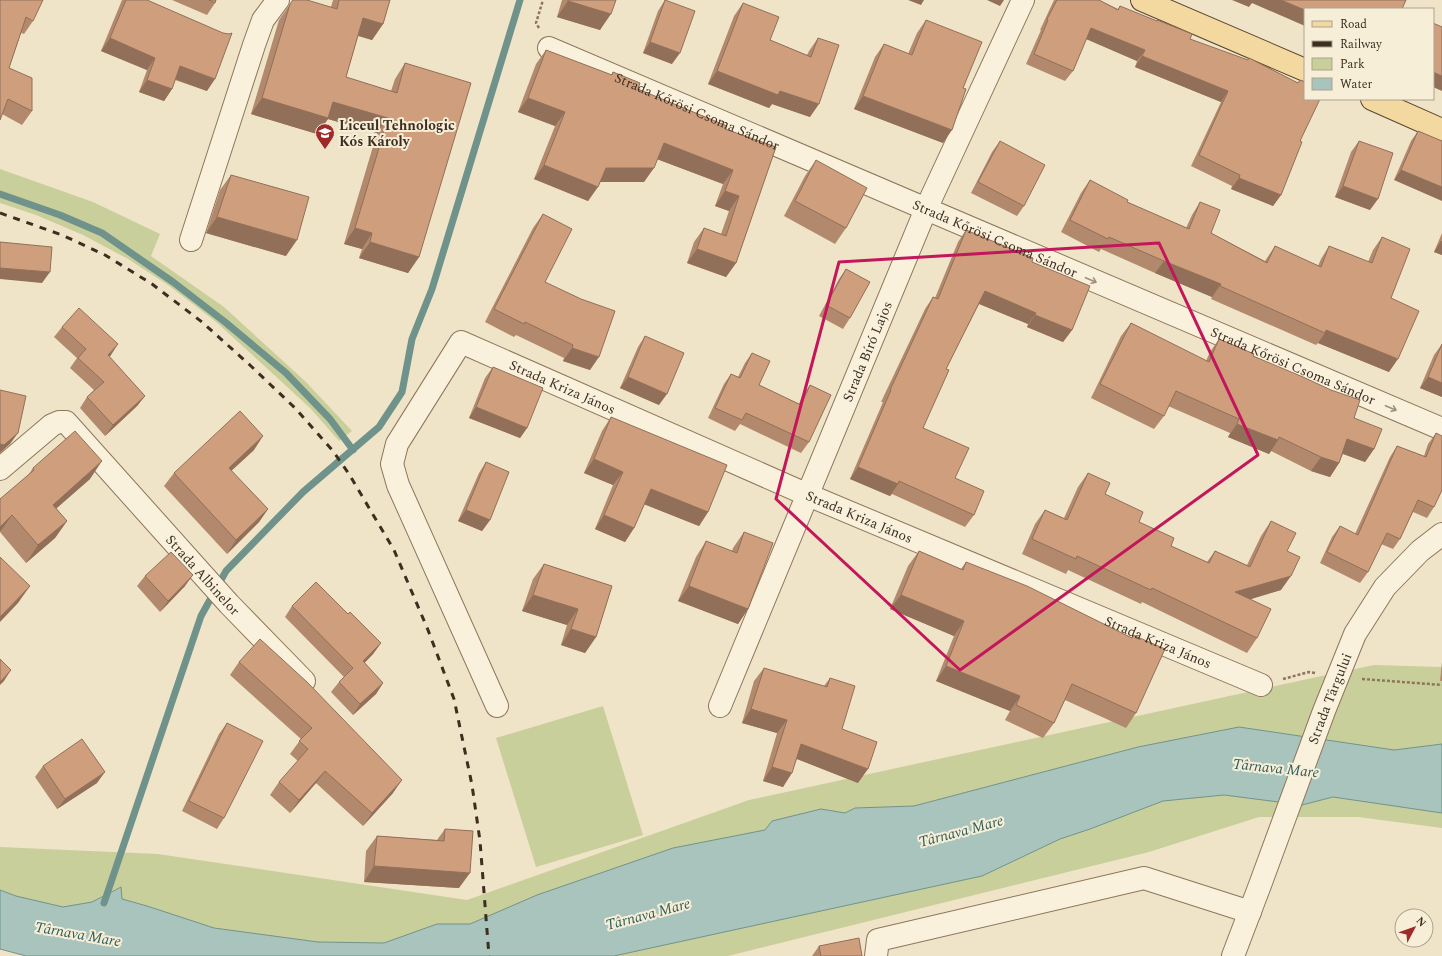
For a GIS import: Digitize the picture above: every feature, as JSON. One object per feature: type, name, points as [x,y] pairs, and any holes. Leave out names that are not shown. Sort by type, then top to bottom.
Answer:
[{"type":"main road","points":[[1142,0],[1304,70]]},
{"type":"main road","points":[[1374,100],[1442,130]]},
{"type":"street","points":[[191,240],[263,20],[278,0]]},
{"type":"street","name":"Strada Bíró Lajos","points":[[720,706],[926,210],[1023,0]]},
{"type":"street","name":"Strada Kőrösi Csoma Sándor","points":[[548,48],[1442,430]]},
{"type":"street","name":"Strada Kriza János","points":[[497,706],[398,485],[392,464],[397,444],[461,342],[808,495],[1262,685]]},
{"type":"street","name":"Strada Albinelor","points":[[0,469],[52,425],[59,422],[66,422],[207,579],[318,696]]},
{"type":"street","name":"Strada Târgului","points":[[1237,955],[1250,912],[1324,711],[1355,634],[1385,587],[1420,551],[1442,534]]},
{"type":"street","points":[[876,956],[878,940],[1144,878],[1250,912]]},
{"type":"path","points":[[1262,685],[1309,672],[1337,678],[1442,685]]},
{"type":"highlighted area","points":[[1159,243],[1258,455],[960,670],[776,499],[839,262]]},
{"type":"green space","points":[[0,169],[93,202],[160,234],[151,256],[224,307],[306,382],[352,431],[339,441],[311,409],[215,321],[168,285],[128,259],[83,235],[36,215],[0,203]]},
{"type":"green space","points":[[1374,665],[1442,667],[1442,744],[1394,750],[1239,727],[1138,747],[914,806],[855,808],[845,813],[821,809],[766,830],[673,848],[537,895],[470,924],[437,924],[384,943],[318,942],[214,928],[122,899],[120,887],[92,902],[63,907],[16,896],[0,890],[0,847],[158,854],[467,900],[749,800]]},
{"type":"green space","points":[[603,706],[643,835],[536,867],[496,738]]},
{"type":"green space","points":[[1224,795],[1302,805],[1333,797],[1442,813],[1442,828],[1358,817],[1259,817],[1149,852],[728,956],[614,956],[982,876],[1060,839],[1163,801]]},
{"type":"water","name":"Târnava Mare","points":[[1239,727],[1394,750],[1442,744],[1442,813],[1333,797],[1302,805],[1224,795],[1163,801],[1060,839],[982,876],[614,956],[26,956],[0,949],[0,890],[16,896],[63,907],[92,902],[121,887],[122,899],[214,928],[318,942],[384,943],[437,924],[470,924],[537,895],[673,848],[765,830],[772,821],[821,809],[845,813],[855,808],[914,806],[1138,747]]},
{"type":"building","points":[[0,0],[43,0],[33,21],[26,17],[9,68],[32,78],[32,111],[8,99],[0,120]]},
{"type":"building","points":[[126,0],[147,0],[223,33],[232,33],[215,79],[180,66],[172,89],[147,80],[155,58],[110,38]]},
{"type":"building","points":[[209,0],[216,0],[215,3]]},
{"type":"building","points":[[293,0],[307,0],[337,9],[339,0],[390,0],[383,24],[363,18],[346,77],[397,93],[405,63],[471,83],[419,257],[370,242],[372,233],[355,228],[388,118],[333,102],[328,118],[262,98],[290,4]]},
{"type":"building","points":[[568,0],[616,0],[611,14]]},
{"type":"building","points":[[665,0],[695,11],[680,53],[650,42]]},
{"type":"building","points":[[1057,0],[1099,0],[1118,10],[1120,6],[1192,34],[1190,39],[1248,60],[1249,58],[1298,83],[1300,80],[1304,82],[1304,100],[1320,100],[1300,141],[1302,142],[1281,195],[1239,178],[1240,175],[1199,155],[1228,91],[1142,56],[1145,50],[1091,28],[1073,71],[1034,54],[1048,20],[1047,19]]},
{"type":"building","points":[[1281,0],[1406,0],[1402,8],[1304,8],[1304,10]]},
{"type":"building","points":[[743,3],[779,17],[770,40],[811,57],[818,38],[839,45],[819,104],[780,91],[778,95],[717,71]]},
{"type":"building","points":[[926,20],[982,42],[963,88],[966,89],[952,130],[863,96],[884,44],[912,55]]},
{"type":"building","points":[[1434,23],[1442,27],[1442,76],[1434,72]]},
{"type":"building","points":[[546,50],[612,75],[613,72],[640,83],[638,89],[727,126],[725,129],[776,147],[736,263],[697,249],[704,228],[726,236],[739,196],[725,191],[733,170],[664,143],[654,168],[606,168],[598,187],[544,165],[565,112],[528,98]]},
{"type":"building","points":[[1418,131],[1442,141],[1442,187],[1401,170]]},
{"type":"building","points":[[1000,141],[1045,165],[1024,206],[978,182]]},
{"type":"building","points":[[1359,141],[1393,153],[1378,199],[1343,186]]},
{"type":"building","points":[[816,160],[867,188],[846,228],[795,201]]},
{"type":"building","points":[[231,175],[309,197],[297,240],[217,217]]},
{"type":"building","points":[[1090,180],[1128,200],[1127,202],[1189,229],[1200,202],[1220,210],[1211,233],[1267,263],[1275,246],[1321,267],[1329,246],[1372,263],[1382,237],[1410,249],[1391,298],[1419,311],[1398,359],[1326,330],[1325,333],[1220,286],[1221,284],[1109,237],[1108,239],[1070,220]]},
{"type":"building","points":[[543,214],[572,229],[545,282],[581,299],[615,311],[599,357],[572,348],[573,345],[525,322],[524,324],[494,309]]},
{"type":"building","points":[[966,230],[1033,258],[1032,262],[1090,286],[1072,330],[1035,315],[1036,313],[985,291],[946,369],[949,370],[923,428],[969,448],[955,478],[984,491],[974,515],[899,481],[898,484],[858,467],[890,390],[933,297],[938,299]]},
{"type":"building","points":[[0,242],[52,247],[50,272],[0,268]]},
{"type":"building","points":[[846,269],[870,282],[850,318],[826,305]]},
{"type":"building","points":[[79,308],[118,344],[108,355],[145,396],[113,425],[87,397],[104,382],[78,358],[86,349],[62,327]]},
{"type":"building","points":[[1131,323],[1209,362],[1219,339],[1254,354],[1253,356],[1331,390],[1360,400],[1354,418],[1382,429],[1374,449],[1347,439],[1339,463],[1321,457],[1279,437],[1278,440],[1237,424],[1239,419],[1176,391],[1164,416],[1100,384]]},
{"type":"building","points":[[645,336],[684,353],[667,394],[628,377]]},
{"type":"building","points":[[1442,344],[1442,383],[1428,377]]},
{"type":"building","points":[[752,353],[770,361],[759,385],[801,405],[810,385],[831,395],[809,442],[746,413],[742,420],[715,408],[731,374],[740,378]]},
{"type":"building","points":[[493,367],[543,388],[527,428],[476,407]]},
{"type":"building","points":[[0,390],[26,396],[18,433],[4,445],[0,444]]},
{"type":"building","points":[[240,411],[263,436],[229,468],[268,509],[236,540],[174,473]]},
{"type":"building","points":[[611,417],[727,465],[708,512],[651,489],[634,528],[604,515],[623,472],[594,459]]},
{"type":"building","points":[[75,431],[102,461],[53,505],[67,521],[38,545],[12,515],[0,527],[0,499],[34,470],[33,468]]},
{"type":"building","points":[[1436,433],[1442,436],[1442,490],[1434,507],[1418,500],[1400,539],[1387,533],[1368,572],[1327,552],[1340,526],[1358,535],[1397,446],[1426,457]]},
{"type":"building","points":[[486,462],[509,472],[490,520],[466,510]]},
{"type":"building","points":[[1088,473],[1110,483],[1105,494],[1143,512],[1139,522],[1174,538],[1171,546],[1209,563],[1215,551],[1250,567],[1271,521],[1296,533],[1287,551],[1300,557],[1291,576],[1235,592],[1271,609],[1257,638],[1152,588],[1151,590],[1077,556],[1076,559],[1032,539],[1045,510],[1067,520]]},
{"type":"building","points":[[744,532],[773,543],[748,609],[689,586],[706,541],[737,553]]},
{"type":"building","points":[[919,551],[963,570],[966,562],[1027,586],[1132,638],[1133,635],[1165,649],[1136,713],[1072,684],[1054,723],[1016,705],[1020,696],[946,666],[964,621],[901,595]]},
{"type":"building","points":[[171,552],[193,575],[168,601],[145,576]]},
{"type":"building","points":[[0,557],[30,586],[0,617]]},
{"type":"building","points":[[544,564],[612,586],[596,637],[571,629],[578,609],[533,595]]},
{"type":"building","points":[[316,582],[348,614],[350,612],[381,643],[363,661],[383,683],[360,704],[339,682],[353,668],[292,606]]},
{"type":"building","points":[[260,639],[307,682],[402,780],[372,813],[325,771],[299,800],[279,782],[308,749],[299,741],[312,728],[239,662]]},
{"type":"building","points":[[0,659],[11,670],[0,682]]},
{"type":"building","points":[[764,668],[827,687],[830,678],[855,686],[842,729],[877,742],[868,769],[801,744],[792,773],[772,767],[787,720],[751,709]]},
{"type":"building","points":[[227,723],[263,741],[224,818],[189,801]]},
{"type":"building","points":[[82,739],[105,772],[65,799],[43,766]]},
{"type":"building","points":[[445,829],[473,831],[470,873],[374,866],[377,836],[444,841]]},
{"type":"building","points":[[859,938],[862,956],[821,956],[819,946]]},
{"type":"waterway","points":[[104,903],[201,616],[226,571],[303,492],[379,427],[402,392],[412,339],[432,289],[520,0]]},
{"type":"waterway","points":[[0,194],[60,215],[102,233],[173,282],[225,322],[286,373],[330,419],[353,450]]},
{"type":"railway","points":[[0,213],[62,235],[105,255],[152,284],[202,322],[295,408],[333,451],[349,474],[394,550],[428,630],[454,699],[472,785],[480,841],[489,956]]},
{"type":"place","name":"Liceul Tehnologic Kós Károly","points":[[325,150]]}]
